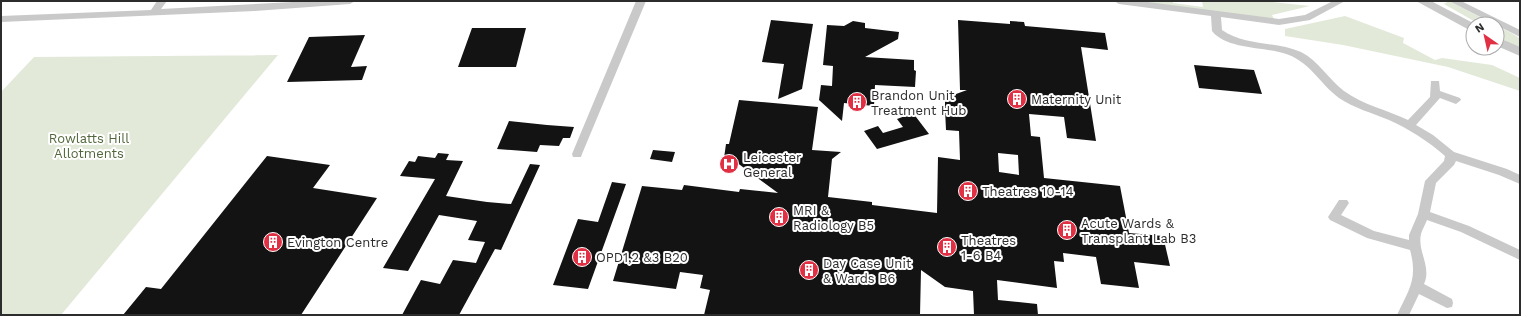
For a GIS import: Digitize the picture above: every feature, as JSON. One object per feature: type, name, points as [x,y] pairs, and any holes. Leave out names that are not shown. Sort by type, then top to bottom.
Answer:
[{"type":"street","points":[[154,12],[162,1]]},
{"type":"street","points":[[1,19],[254,8],[350,1]]},
{"type":"street","points":[[577,154],[641,1]]},
{"type":"street","points":[[1119,1],[1216,15],[1283,22],[1307,18],[1340,1]]},
{"type":"street","points":[[1422,1],[1465,24]]},
{"type":"street","points":[[1458,2],[1520,34]]},
{"type":"street","points":[[1216,15],[1217,31],[1222,35],[1234,40],[1287,50],[1303,57],[1319,69],[1334,89],[1347,98],[1410,126],[1450,155],[1502,172],[1520,180]]},
{"type":"street","points":[[1505,45],[1520,52]]},
{"type":"street","points":[[1410,126],[1435,98],[1435,88],[1456,100]]},
{"type":"street","points":[[1403,315],[1420,279],[1420,263],[1415,246],[1414,235],[1424,214],[1431,181],[1450,162],[1450,155]]},
{"type":"street","points":[[1343,203],[1334,217],[1371,235],[1415,246]]},
{"type":"street","points":[[1424,214],[1471,232],[1520,255]]},
{"type":"street","points":[[1416,286],[1447,303]]},
{"type":"green space","points":[[1119,1],[1173,1],[1173,3],[1203,7],[1202,1],[1263,1],[1310,6],[1272,15],[1275,21]]},
{"type":"green space","points":[[1449,1],[1478,16],[1465,16],[1444,4]]},
{"type":"green space","points":[[1345,16],[1404,38],[1403,43],[1435,60],[1442,58],[1492,65],[1520,78],[1520,91],[1448,67],[1343,45],[1285,36],[1285,29]]},
{"type":"green space","points":[[1505,30],[1520,39],[1520,49],[1505,41]]},
{"type":"green space","name":"Rowlatts Hill Allotments","points":[[278,55],[61,315],[1,315],[1,92],[34,57]]},
{"type":"building","points":[[771,20],[813,24],[802,89],[778,99],[784,64],[762,62]]},
{"type":"building","points":[[958,20],[1010,24],[1010,21],[1024,22],[1025,26],[1105,33],[1108,50],[1081,47],[1096,141],[1067,138],[1064,117],[1029,114],[1031,136],[1040,137],[1044,178],[1120,186],[1129,233],[1163,236],[1170,266],[1134,262],[1139,288],[1101,284],[1096,257],[1063,253],[1064,262],[1054,261],[1057,288],[997,280],[998,300],[1037,304],[1038,315],[974,315],[973,291],[945,287],[921,270],[920,315],[704,315],[710,290],[700,288],[703,275],[680,272],[676,289],[613,281],[642,186],[682,190],[684,185],[739,192],[740,189],[778,193],[732,159],[724,158],[726,144],[729,144],[739,100],[818,107],[812,150],[841,152],[832,159],[828,197],[872,202],[872,205],[937,213],[938,157],[960,160],[959,131],[946,130],[945,98],[967,90],[960,90]],"holes":[[[998,153],[1018,155],[1019,175],[999,172]]]},
{"type":"building","points":[[853,21],[865,23],[865,28],[899,32],[898,39],[865,57],[914,60],[914,70],[916,71],[915,87],[875,85],[874,106],[844,103],[842,121],[819,100],[821,85],[832,86],[833,66],[823,65],[827,25],[844,26]]},
{"type":"building","points":[[472,28],[526,28],[516,67],[458,67]]},
{"type":"building","points":[[365,35],[351,67],[367,66],[362,80],[287,82],[309,37]]},
{"type":"building","points":[[1194,65],[1254,70],[1262,94],[1199,88]]},
{"type":"building","points":[[913,113],[929,134],[877,149],[864,131],[878,126],[883,133],[903,127],[897,119]]},
{"type":"building","points":[[509,121],[574,127],[570,138],[563,138],[559,146],[540,145],[537,152],[497,149]]},
{"type":"building","points":[[653,150],[675,152],[672,162],[650,159]]},
{"type":"building","points":[[438,153],[449,154],[446,160],[463,161],[446,196],[487,202],[511,204],[530,164],[540,165],[501,250],[495,249],[459,315],[402,315],[421,280],[440,284],[453,260],[476,263],[485,242],[468,240],[477,221],[439,215],[408,271],[383,268],[435,179],[400,176],[409,161],[415,162],[418,156],[435,158]]},
{"type":"building","name":"Evington Centre","points":[[267,156],[330,165],[313,188],[377,198],[301,315],[123,315],[146,287],[161,289]]},
{"type":"building","points":[[612,182],[626,184],[588,289],[553,285],[578,219],[598,222]]},
{"type":"place","name":"Maternity Unit","points":[[1017,99]]},
{"type":"place","name":"Brandon Unit Treatment Hub","points":[[857,102]]},
{"type":"place","name":"Leicester General","points":[[729,164]]},
{"type":"place","name":"Theatres 10-14","points":[[968,191]]},
{"type":"place","name":"MRI & Radiology B5","points":[[779,217]]},
{"type":"place","name":"Acute Wards & Transplant Lab B3","points":[[1067,230]]},
{"type":"place","name":"Evington Centre","points":[[273,242]]},
{"type":"place","name":"Theatres 1-6 B4","points":[[947,247]]},
{"type":"place","name":"OPD1,2 &3 B20","points":[[582,257]]},
{"type":"place","name":"Day Case Unit & Wards B6","points":[[809,270]]}]
